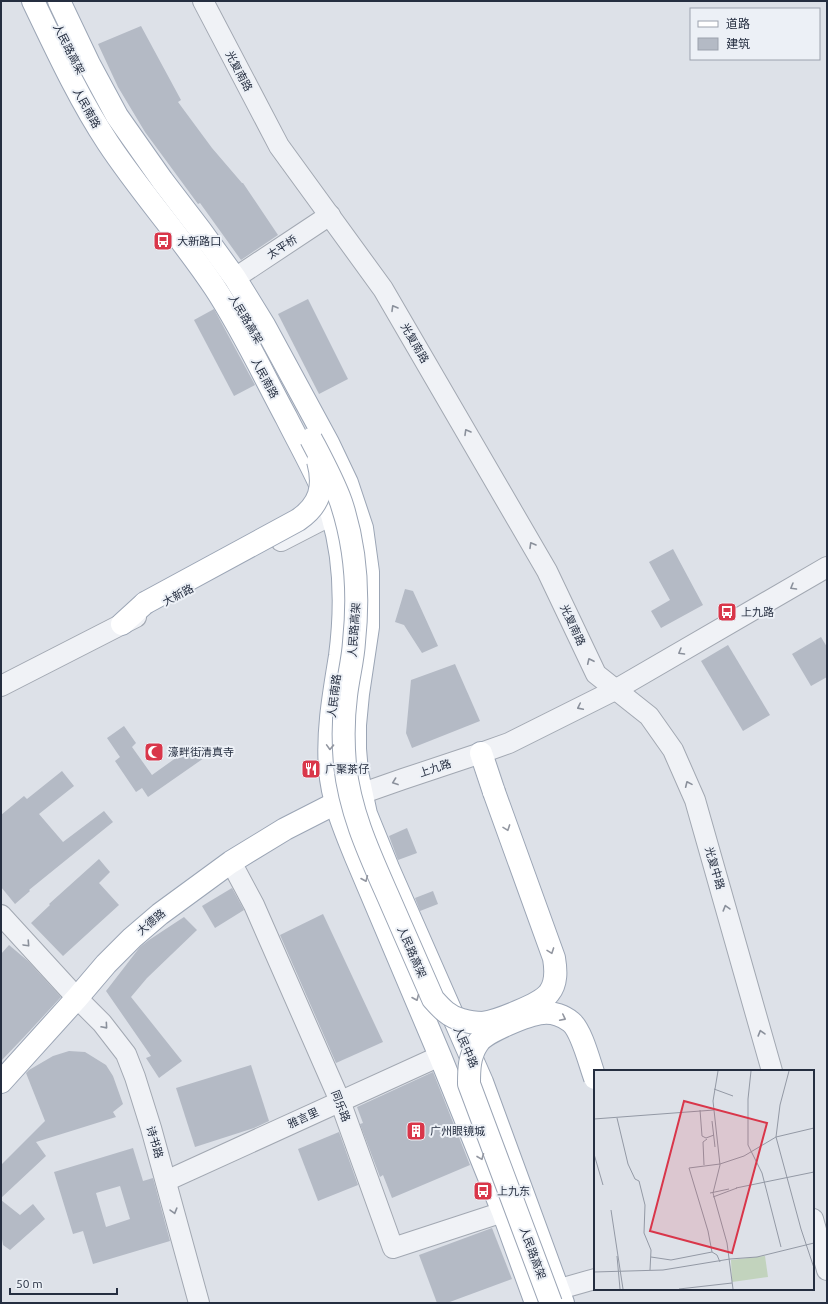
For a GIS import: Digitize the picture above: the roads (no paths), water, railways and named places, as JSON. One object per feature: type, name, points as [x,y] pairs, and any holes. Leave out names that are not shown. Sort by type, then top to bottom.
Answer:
[{"type":"main road","name":"人民南路","points":[[33,1],[72,79],[108,143],[228,308],[298,441],[332,514],[340,548],[344,596],[342,636],[333,697],[330,732],[330,776],[336,803]]},
{"type":"main road","name":"人民路高架","points":[[45,1],[109,126],[131,158],[196,243],[235,299],[261,344],[311,439],[331,478],[341,502],[348,527],[357,591],[354,643],[344,718],[346,765],[352,804],[364,841],[469,1084],[549,1299]]},
{"type":"main road","name":"人民南路","points":[[59,1],[117,116],[162,180],[235,278],[264,325],[338,463],[354,503],[365,546],[369,579],[368,627],[355,725],[357,772],[362,794]]},
{"type":"main road","points":[[122,624],[145,603],[308,514],[319,496],[321,485],[319,465],[311,439]]},
{"type":"main road","points":[[433,999],[441,1008],[458,1019],[473,1023],[482,1023],[489,1022],[535,1004],[549,993],[554,985],[556,972],[554,958],[481,753]]},
{"type":"main road","name":"人民中路","points":[[362,794],[366,814],[385,862],[482,1082],[549,1299]]},
{"type":"main road","points":[[336,803],[355,855],[440,1056],[503,1212],[549,1299]]},
{"type":"main road","name":"大德路","points":[[1,1082],[106,964],[132,938],[187,893],[231,862],[285,829],[336,803]]},
{"type":"main road","points":[[469,1084],[471,1056],[483,1037],[543,1013],[557,1015],[573,1023],[581,1038],[594,1075]]},
{"type":"street","name":"光复南路","points":[[203,1],[279,146],[383,289],[547,571],[596,674],[615,690]]},
{"type":"street","name":"太平桥","points":[[235,278],[330,215]]},
{"type":"street","name":"大新路","points":[[1,686],[354,503]]},
{"type":"street","name":"上九路","points":[[336,803],[509,743],[615,690],[827,567]]},
{"type":"street","name":"光复中路","points":[[615,690],[649,716],[673,750],[695,800],[772,1070]]},
{"type":"street","name":"同乐路","points":[[231,862],[254,905],[340,1101],[393,1248],[503,1212]]},
{"type":"street","name":"诗书路","points":[[1,915],[102,1023],[126,1054],[135,1077],[166,1181],[199,1303]]},
{"type":"street","name":"雅言里","points":[[166,1181],[440,1056]]},
{"type":"street","points":[[814,1218],[827,1212]]},
{"type":"street","points":[[814,1222],[827,1270]]},
{"type":"street","points":[[549,1299],[594,1279]]},
{"type":"place","name":"大新路口","points":[[163,241]]},
{"type":"place","name":"上九路","points":[[727,612]]},
{"type":"place","name":"濠畔街清真寺","points":[[154,752]]},
{"type":"place","name":"广聚茶仔","points":[[311,769]]},
{"type":"place","name":"广州眼镜城","points":[[416,1131]]},
{"type":"place","name":"上九东","points":[[483,1191]]}]
